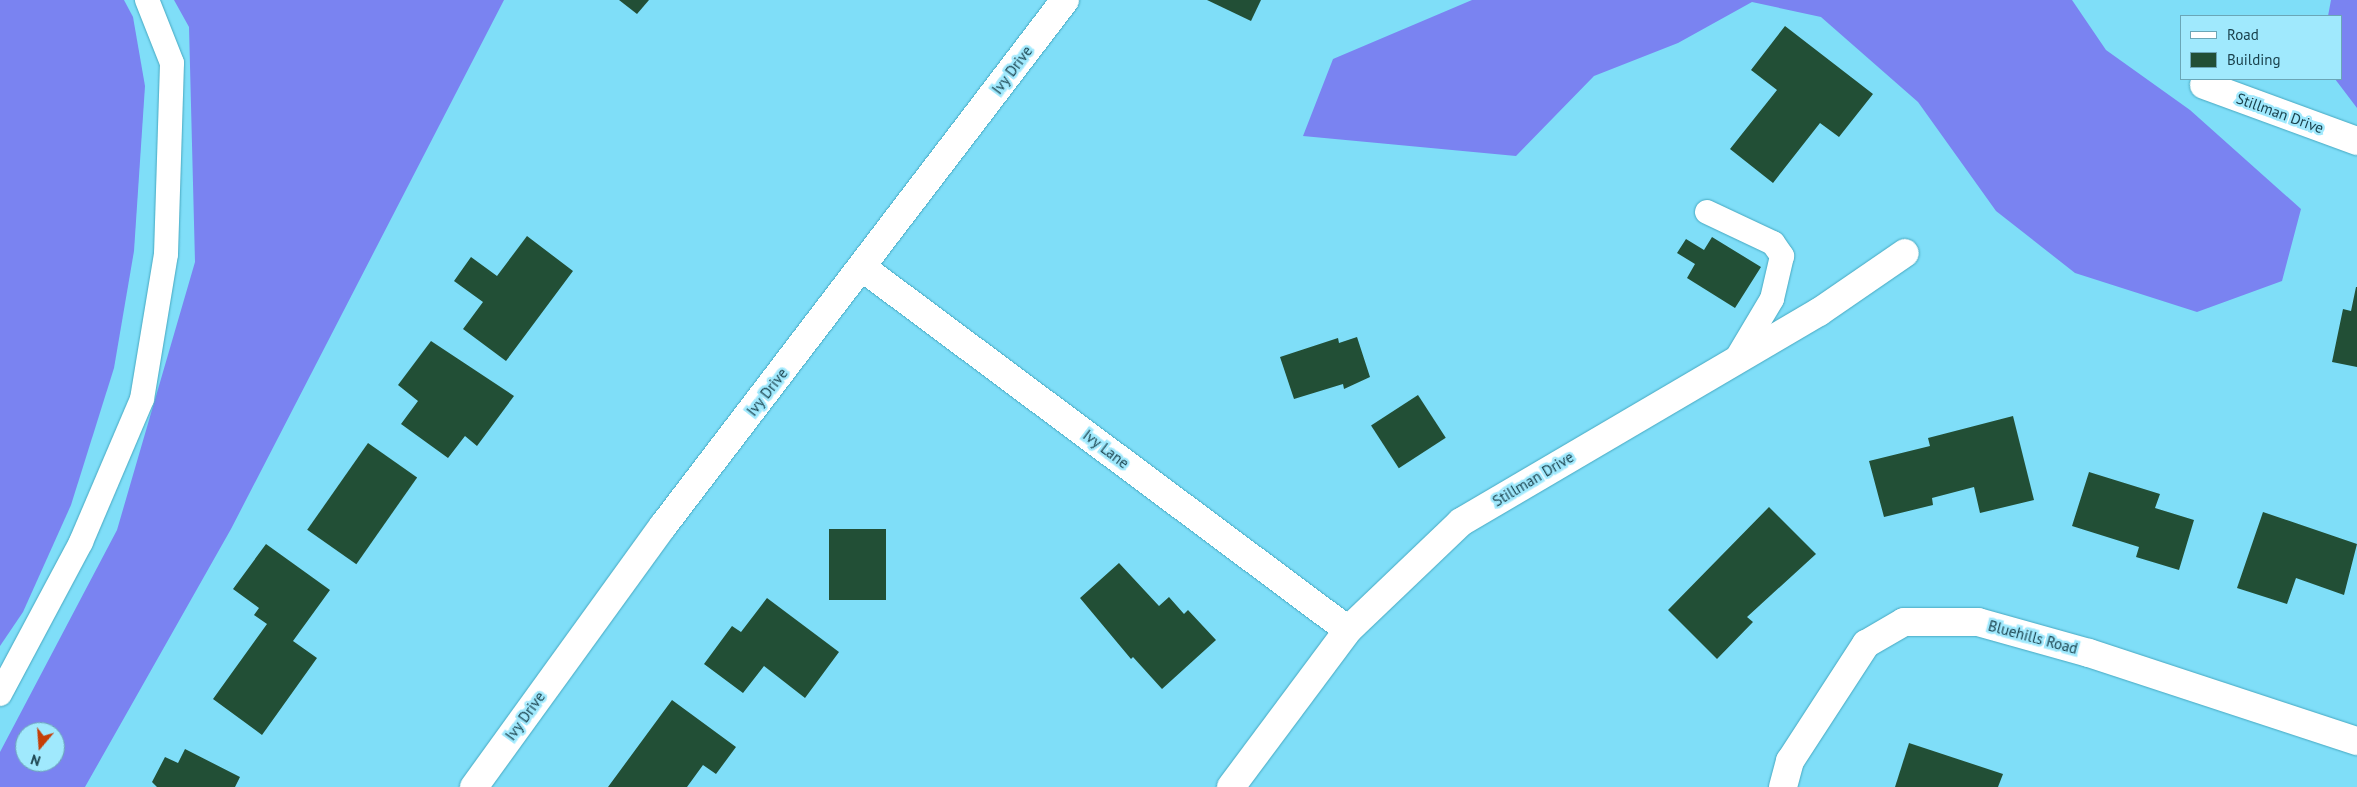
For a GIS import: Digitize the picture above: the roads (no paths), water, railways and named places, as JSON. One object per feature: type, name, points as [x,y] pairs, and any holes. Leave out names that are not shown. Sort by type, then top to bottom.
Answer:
[{"type":"street","name":"Ivy Drive","points":[[474,787],[663,526],[863,268],[1065,0]]},
{"type":"street","name":"Stillman Drive","points":[[2204,85],[2357,141]]},
{"type":"street","name":"Stillman Drive","points":[[1231,787],[1348,630],[1462,522],[1738,356],[1819,312],[1905,253]]},
{"type":"street","name":"Ivy Lane","points":[[863,268],[1348,630]]},
{"type":"street","name":"Bluehills Road","points":[[1783,787],[1790,761],[1866,644],[1904,622],[1978,622],[2089,653],[2357,741]]},
{"type":"lane","points":[[0,694],[81,542],[142,399],[166,254],[172,63],[147,0]]},
{"type":"lane","points":[[1707,212],[1773,243],[1782,256],[1772,299],[1738,356]]}]
